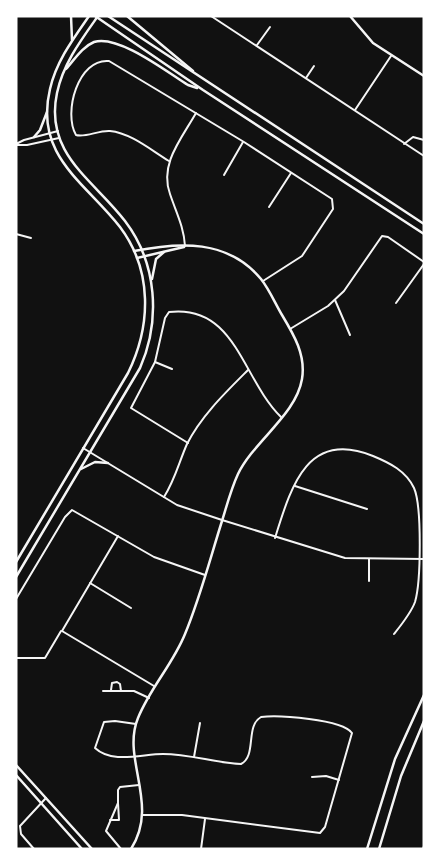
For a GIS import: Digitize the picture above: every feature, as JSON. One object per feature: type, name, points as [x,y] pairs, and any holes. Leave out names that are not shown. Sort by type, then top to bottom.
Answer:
[{"type":"main road","points":[[71,16],[72,42]]},
{"type":"main road","points":[[34,137],[40,130],[47,111],[54,75],[89,16]]},
{"type":"main road","points":[[108,16],[152,47],[424,224]]},
{"type":"main road","points":[[127,16],[202,78]]},
{"type":"main road","points":[[350,16],[368,39],[391,56],[424,76]]},
{"type":"main road","points":[[152,283],[145,255],[124,220],[74,166],[59,138],[56,99],[64,72],[69,60],[96,17],[203,90],[424,234]]},
{"type":"main road","points":[[64,72],[87,46],[101,41],[109,41],[128,48],[188,85],[203,90]]},
{"type":"main road","points":[[16,562],[128,373],[140,345],[144,329],[146,301],[134,251],[112,218],[66,170],[56,153],[50,133],[47,111]]},
{"type":"main road","points":[[130,849],[140,830],[143,814],[134,739],[136,724],[148,698],[184,635],[234,482],[244,462],[294,402],[302,381],[302,358],[296,337],[263,281],[244,262],[228,253],[205,246],[177,244],[134,251]]},
{"type":"main road","points":[[137,258],[185,246]]},
{"type":"main road","points":[[16,577],[128,390],[146,351],[153,316],[152,283],[154,262],[164,252]]},
{"type":"main road","points":[[80,470],[95,462],[108,463]]},
{"type":"main road","points":[[367,849],[395,759],[424,695]]},
{"type":"main road","points":[[380,849],[401,776],[424,721]]},
{"type":"main road","points":[[16,765],[92,849]]},
{"type":"main road","points":[[16,775],[82,849]]},
{"type":"street","points":[[211,16],[424,156]]},
{"type":"street","points":[[257,46],[270,27]]},
{"type":"street","points":[[355,110],[391,56]]},
{"type":"street","points":[[169,161],[122,134],[102,131],[76,135],[71,119],[72,102],[82,77],[98,64],[109,61],[244,142],[332,199],[334,206],[302,256],[263,281]]},
{"type":"street","points":[[306,78],[314,66]]},
{"type":"street","points":[[185,246],[182,226],[167,185],[169,161],[196,113]]},
{"type":"street","points":[[16,144],[58,131]]},
{"type":"street","points":[[404,144],[413,137],[424,140]]},
{"type":"street","points":[[16,144],[27,145],[59,138]]},
{"type":"street","points":[[224,175],[244,142]]},
{"type":"street","points":[[269,207],[292,173]]},
{"type":"street","points":[[16,234],[31,238]]},
{"type":"street","points":[[290,329],[335,300],[348,286],[382,236],[388,236],[424,263],[396,303]]},
{"type":"street","points":[[335,300],[350,334]]},
{"type":"street","points":[[188,443],[132,408],[155,362],[166,316],[172,312],[205,316],[219,324],[265,399],[282,417]]},
{"type":"street","points":[[155,362],[172,368]]},
{"type":"street","points":[[164,497],[173,481],[188,443],[208,413],[248,370]]},
{"type":"street","points":[[83,448],[184,508],[275,538],[339,557],[424,559]]},
{"type":"street","points":[[275,538],[289,495],[304,469],[318,456],[335,449],[352,448],[388,462],[405,474],[416,495],[418,510],[418,587],[415,601],[394,634]]},
{"type":"street","points":[[294,486],[367,509]]},
{"type":"street","points":[[16,599],[70,510],[74,510],[162,561],[205,575]]},
{"type":"street","points":[[418,510],[424,510]]},
{"type":"street","points":[[16,658],[45,658],[118,536]]},
{"type":"street","points":[[369,559],[369,581]]},
{"type":"street","points":[[90,583],[131,608]]},
{"type":"street","points":[[62,630],[155,686]]},
{"type":"street","points":[[111,690],[112,684],[117,682],[120,684],[121,691]]},
{"type":"street","points":[[104,691],[138,692],[148,698]]},
{"type":"street","points":[[136,724],[115,721],[104,722],[94,746],[99,752],[112,756],[172,754],[244,764],[247,760],[258,718],[270,716],[303,718],[350,730],[352,735],[325,827],[320,833],[205,818],[143,814]]},
{"type":"street","points":[[194,757],[200,723]]},
{"type":"street","points":[[312,777],[326,776],[339,780]]},
{"type":"street","points":[[110,820],[120,820],[119,788],[139,785]]},
{"type":"street","points":[[34,849],[21,834],[20,826],[46,798]]},
{"type":"street","points":[[118,803],[106,832],[121,849]]},
{"type":"street","points":[[201,849],[205,818]]}]
